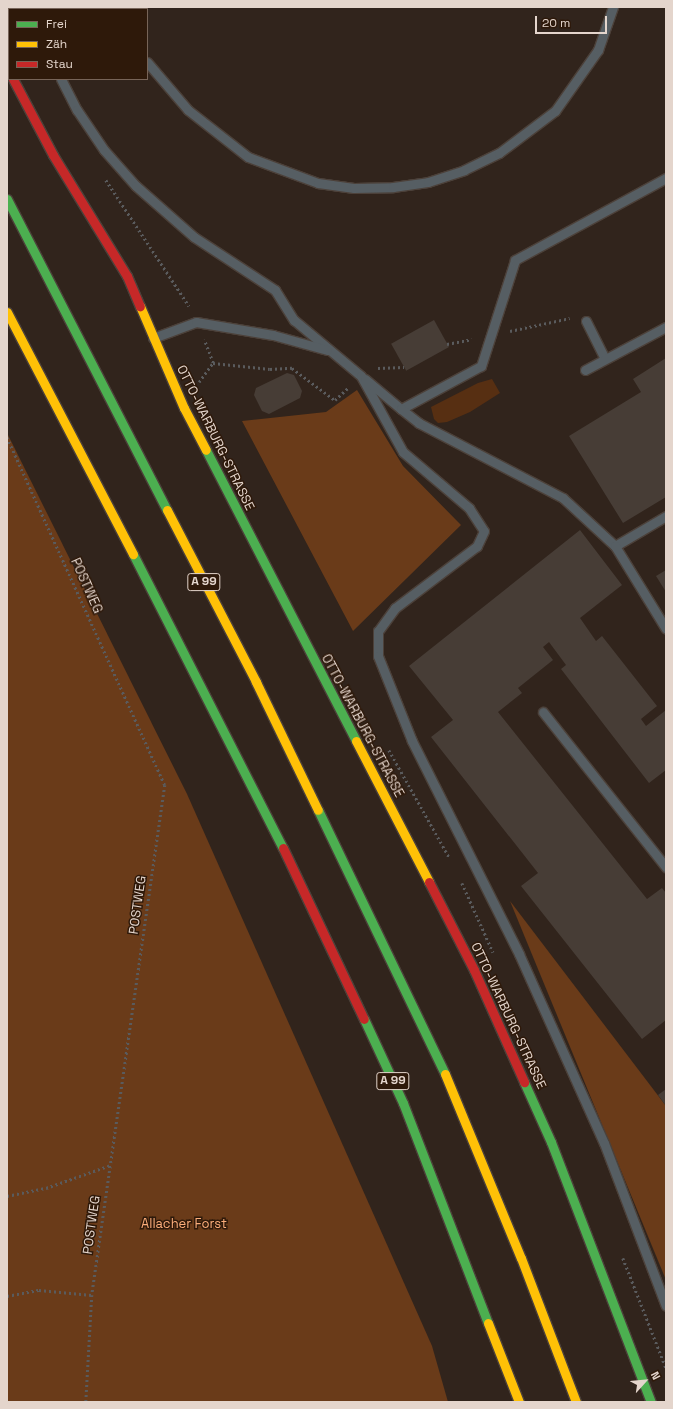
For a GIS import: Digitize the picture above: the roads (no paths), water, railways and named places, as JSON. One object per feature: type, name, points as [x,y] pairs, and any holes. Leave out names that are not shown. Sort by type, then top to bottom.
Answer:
[{"type":"main road","name":"OTTO-WARBURG-STRASSE","points":[[14,80],[53,155],[126,276],[184,408],[474,970],[552,1142],[651,1402]]},
{"type":"main road","name":"A 99","points":[[7,199],[256,682],[449,1082],[521,1258],[576,1402]]},
{"type":"main road","name":"A 99","points":[[7,312],[245,770],[339,964],[403,1103],[519,1402]]},
{"type":"lane","points":[[148,63],[188,110],[248,157],[318,183],[354,188],[394,187],[428,182],[464,170],[499,153],[556,111],[598,50],[613,7]]},
{"type":"lane","points":[[62,80],[77,110],[104,150],[136,186],[194,237],[275,290],[294,320],[419,423],[562,498],[614,546],[666,629]]},
{"type":"lane","points":[[401,409],[481,366],[515,260],[666,178]]},
{"type":"lane","points":[[586,321],[605,359]]},
{"type":"lane","points":[[153,338],[196,322],[273,336],[330,351]]},
{"type":"lane","points":[[584,370],[666,327]]},
{"type":"lane","points":[[361,376],[404,452],[469,508],[484,531],[477,546],[395,608],[378,631],[378,656],[412,740],[519,954],[604,1143],[666,1306]]},
{"type":"lane","points":[[614,546],[666,516]]},
{"type":"lane","points":[[543,712],[666,867]]},
{"type":"park label","name":"Allacher Forst","points":[[184,1224]]}]
